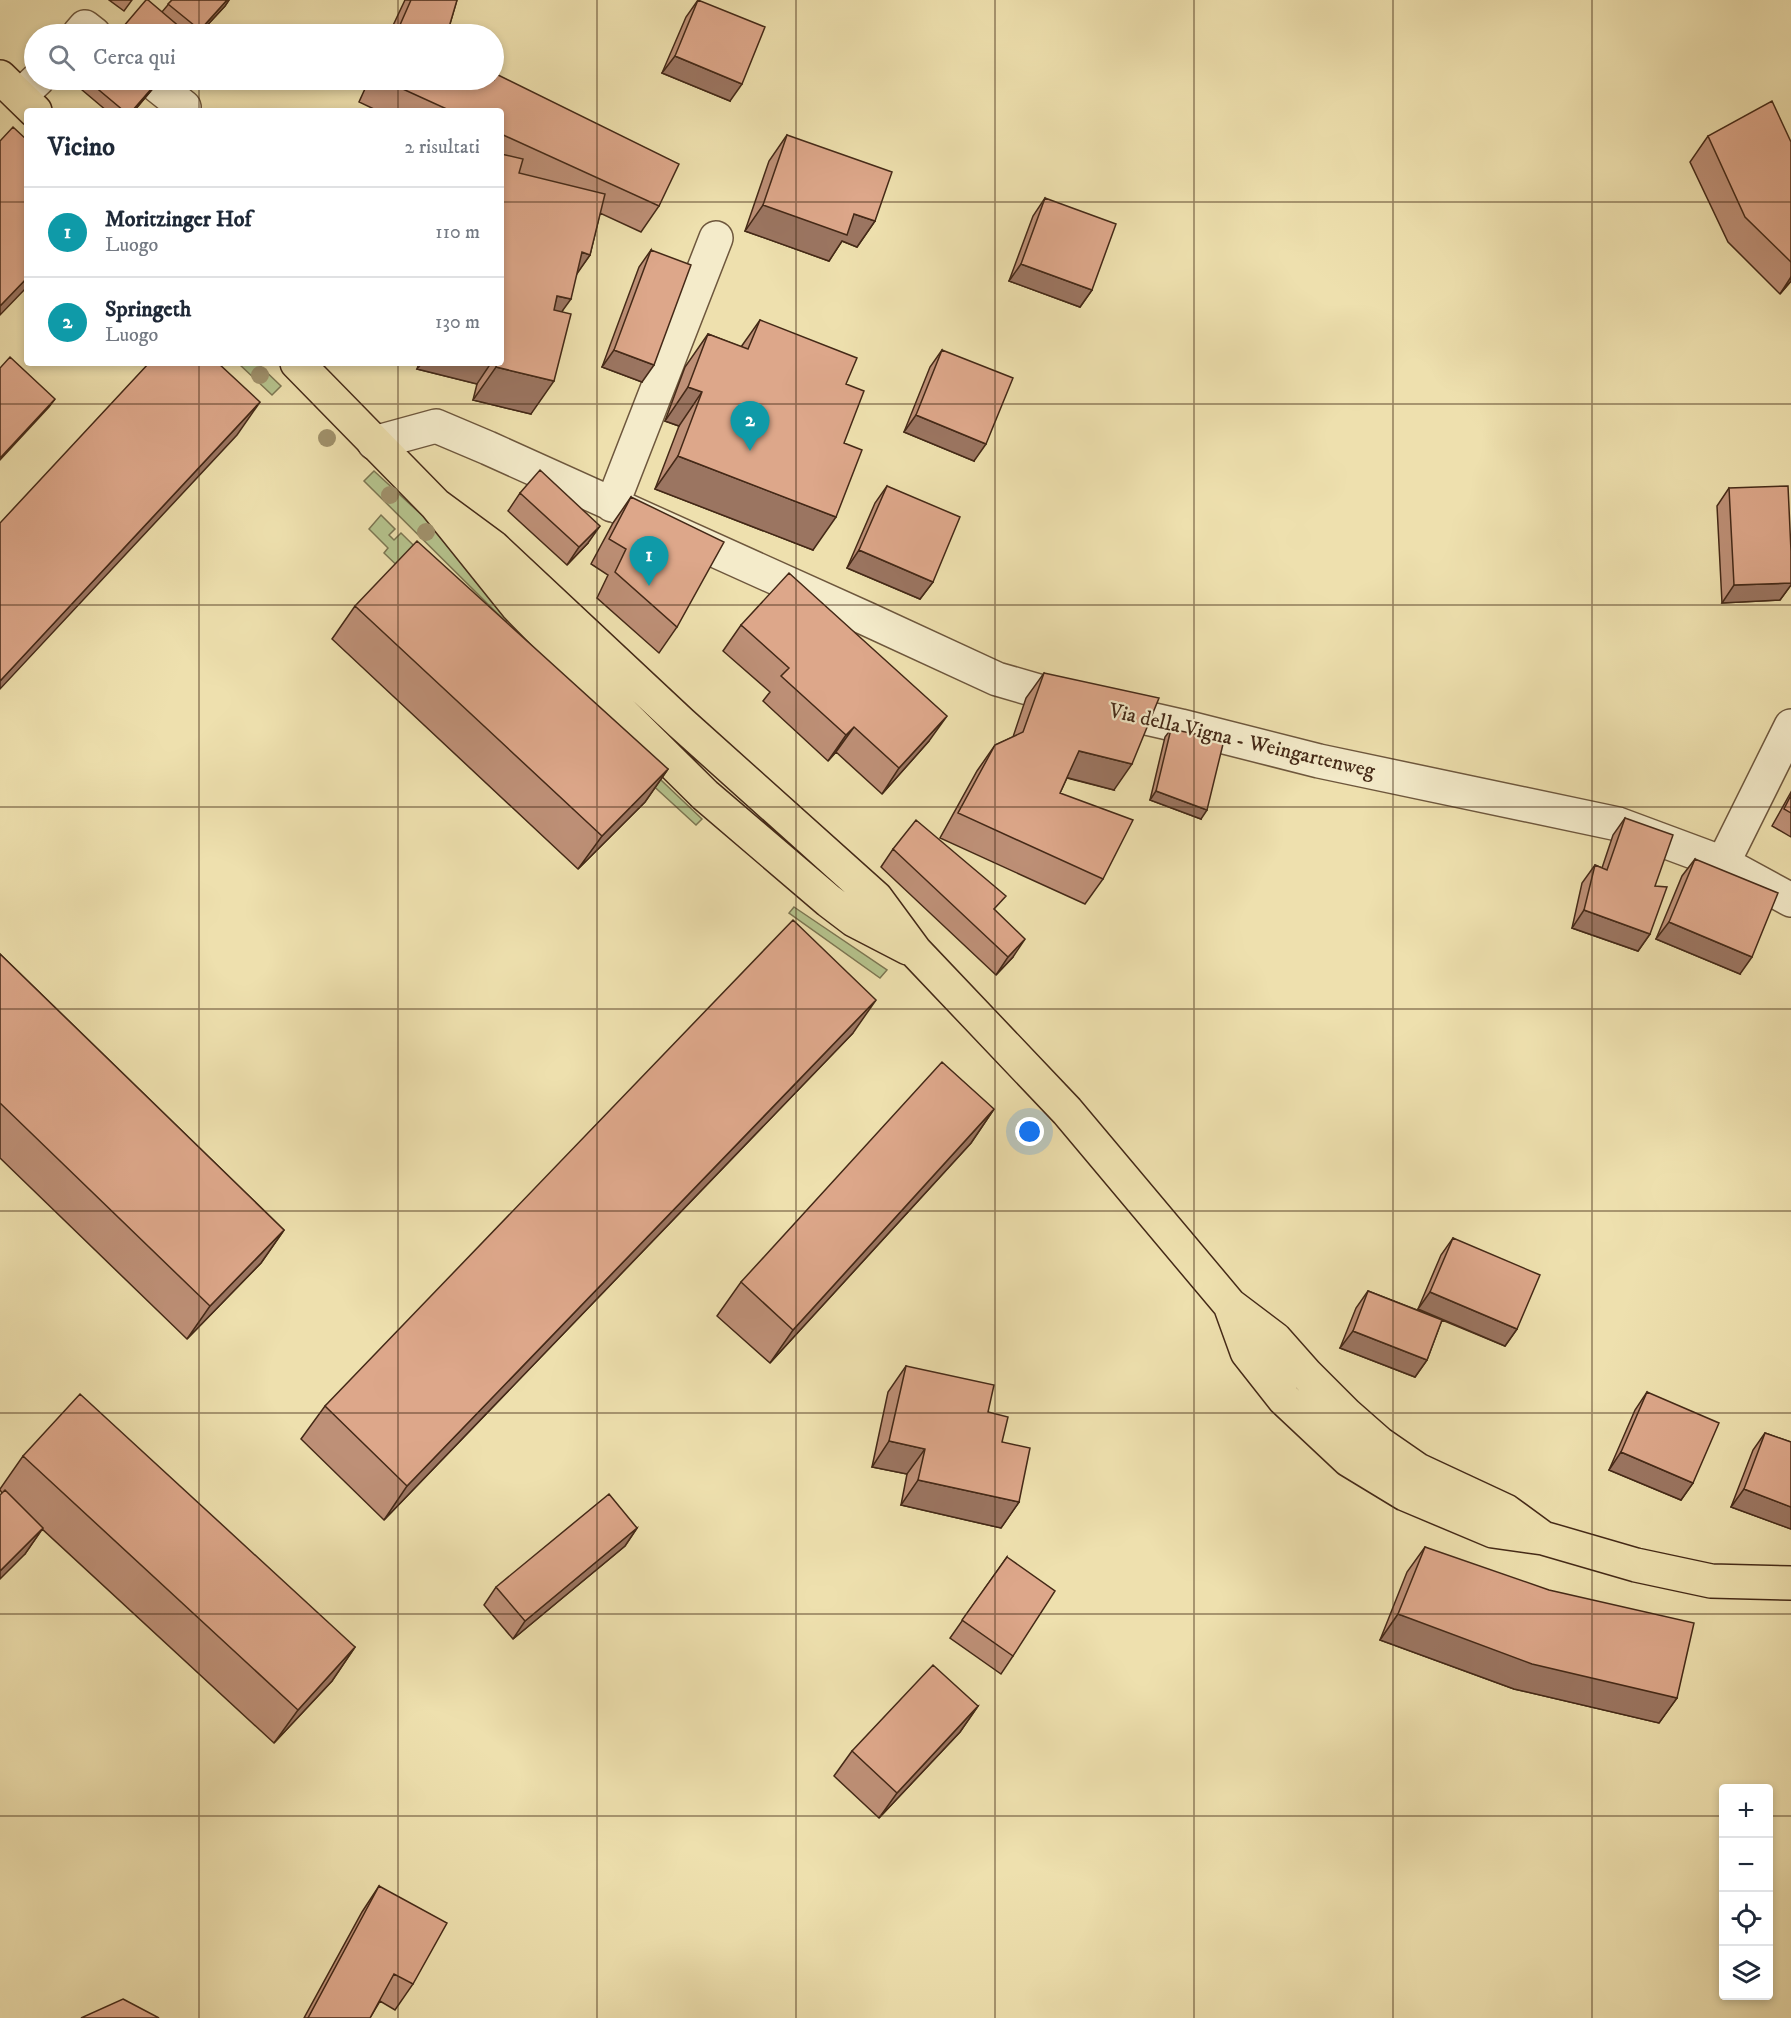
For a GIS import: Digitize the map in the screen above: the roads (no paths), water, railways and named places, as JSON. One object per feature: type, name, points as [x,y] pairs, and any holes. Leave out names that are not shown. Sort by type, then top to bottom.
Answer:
[{"type":"main road","points":[[300,366],[436,505],[517,606],[705,795],[854,920],[915,951],[1067,1111],[1230,1305],[1247,1352],[1284,1399],[1349,1460],[1404,1494],[1493,1531],[1543,1538],[1636,1565],[1711,1581],[1791,1583]]},
{"type":"street","points":[[163,90],[183,108]]},
{"type":"street","points":[[612,505],[716,238]]},
{"type":"street","name":"Via della Vigna - Weingartenweg","points":[[374,442],[436,426],[867,618],[997,679],[1080,704],[1181,726],[1319,761],[1618,824],[1723,862],[1791,900]]},
{"type":"street","points":[[1723,862],[1791,726]]},
{"type":"place","name":"Springeth","points":[[750,451]]},
{"type":"place","name":"Moritzinger Hof","points":[[649,586]]}]
